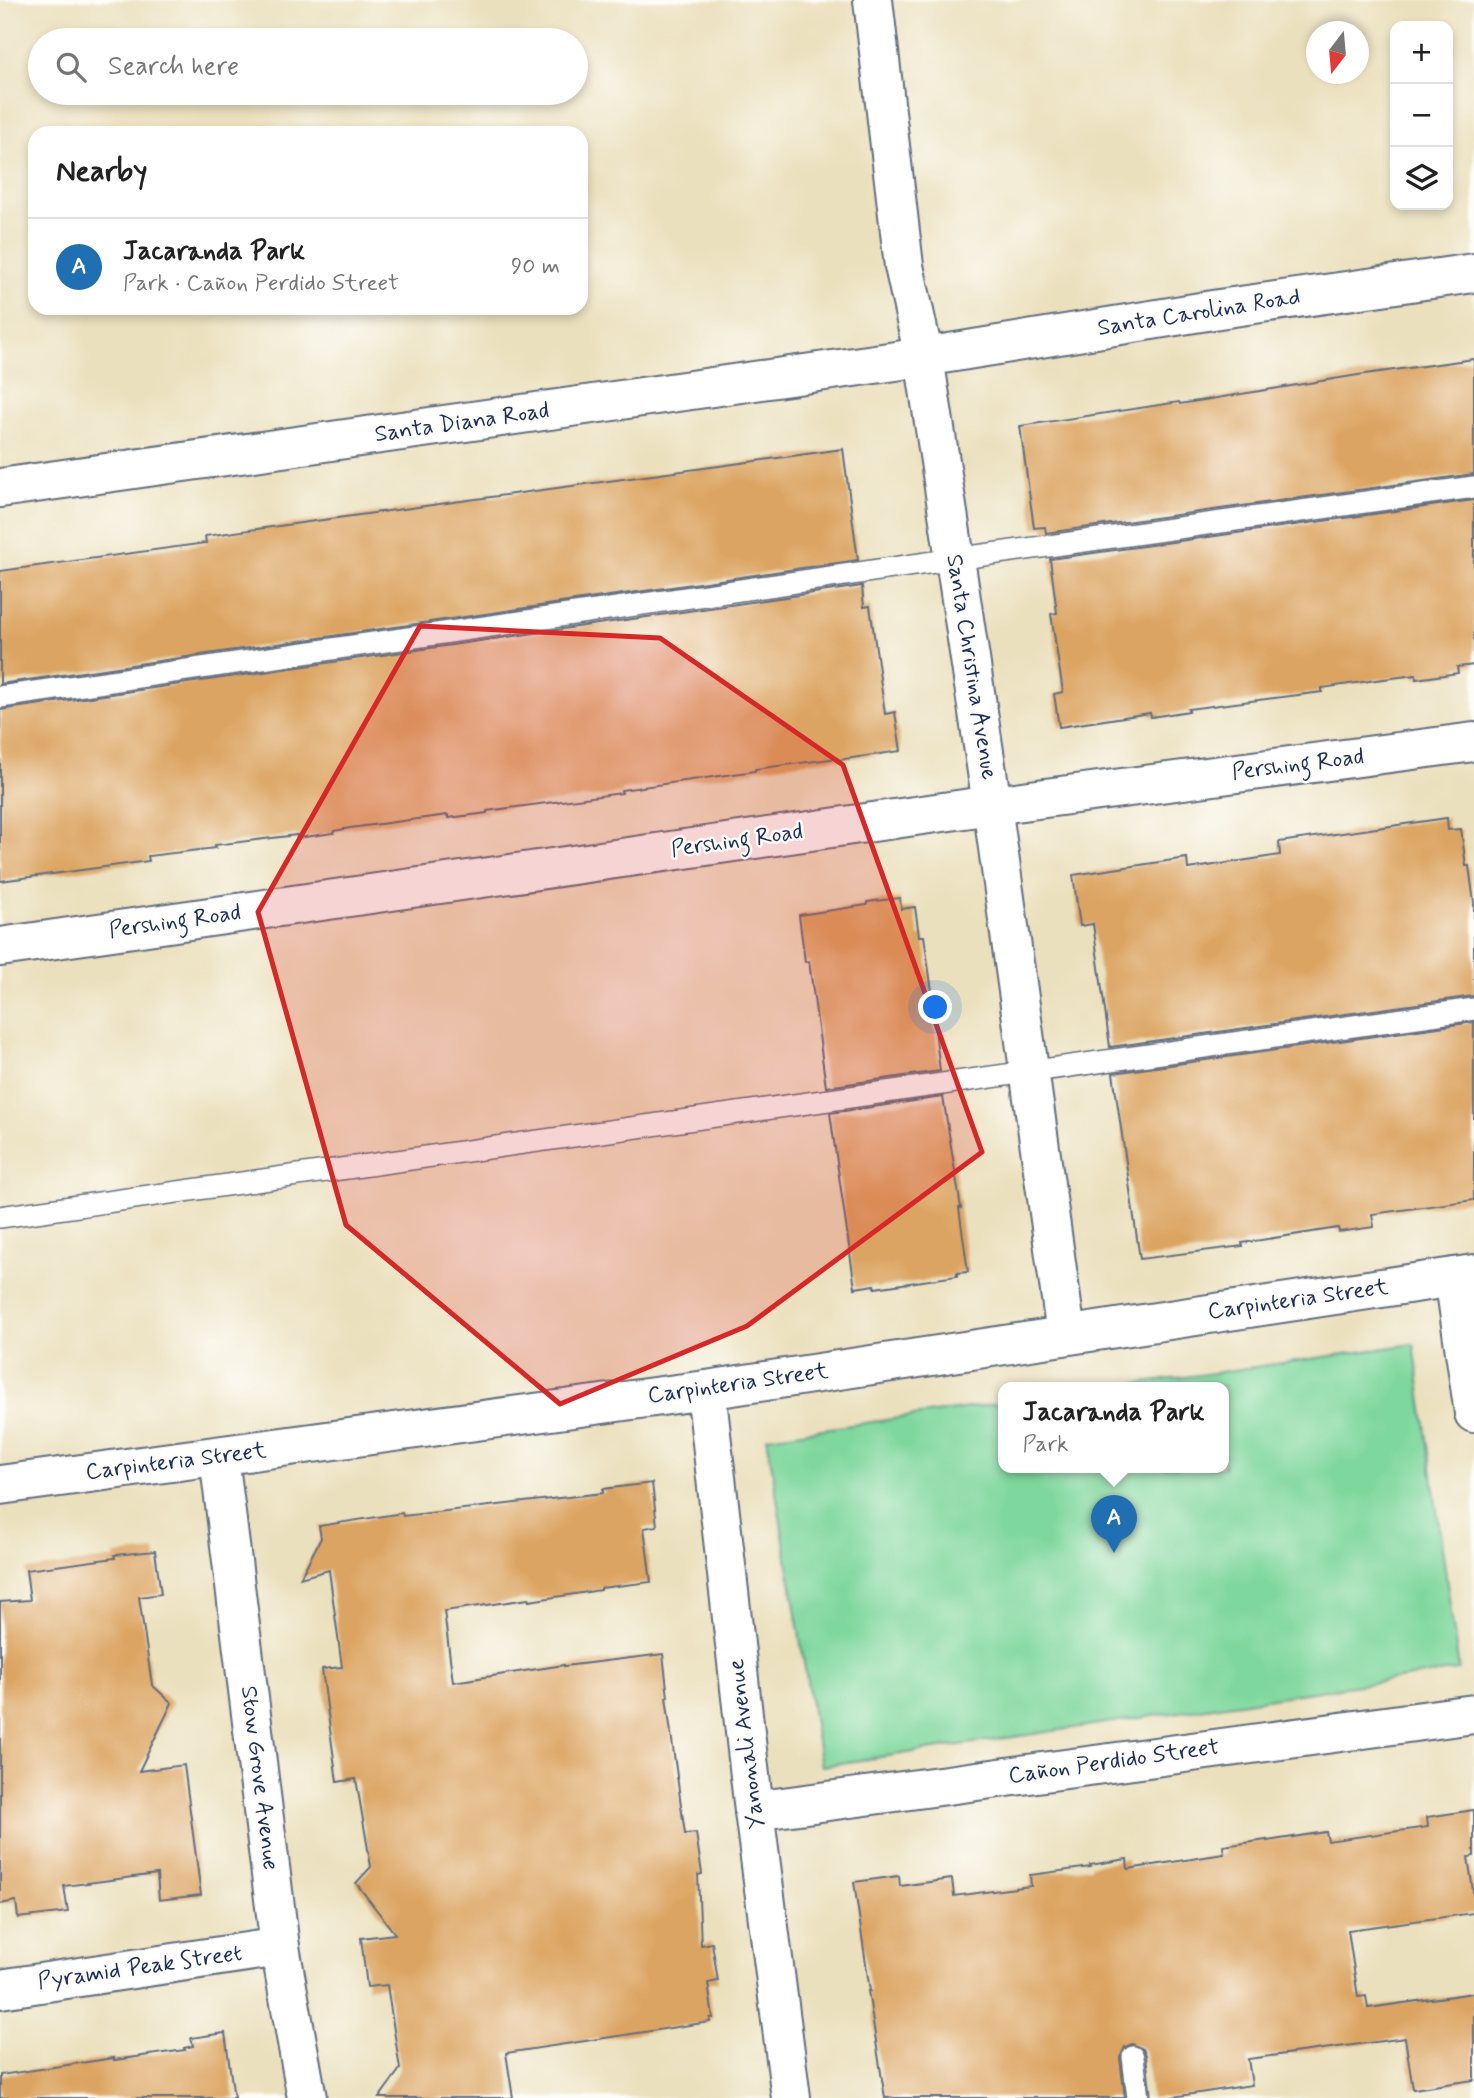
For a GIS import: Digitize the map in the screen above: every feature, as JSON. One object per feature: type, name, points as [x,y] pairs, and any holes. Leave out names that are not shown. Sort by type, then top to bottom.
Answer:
[{"type":"street","name":"Santa Christina Avenue","points":[[873,0],[904,265],[924,357],[956,559],[1066,1334]]},
{"type":"street","name":"Santa Carolina Road","points":[[924,357],[1219,309],[1474,273]]},
{"type":"street","name":"Santa Diana Road","points":[[0,488],[924,357]]},
{"type":"street","name":"Pershing Road","points":[[0,947],[992,804],[1474,742]]},
{"type":"street","name":"Carpinteria Street","points":[[0,1485],[706,1390],[1464,1275]]},
{"type":"street","points":[[1464,1275],[1474,1413]]},
{"type":"street","name":"Yanonali Avenue","points":[[706,1390],[754,1811],[791,2098]]},
{"type":"street","name":"Stow Grove Avenue","points":[[219,1457],[280,1947],[306,2098]]},
{"type":"street","name":"Cañon Perdido Street","points":[[754,1811],[1474,1714]]},
{"type":"street","name":"Pyramid Peak Street","points":[[0,1989],[280,1947]]},
{"type":"lane","points":[[0,697],[1474,487]]},
{"type":"lane","points":[[0,1217],[1474,1009]]},
{"type":"lane","points":[[1132,2057],[1138,2098]]},
{"type":"highlighted area","points":[[420,626],[660,638],[843,765],[982,1152],[747,1326],[560,1404],[346,1225],[258,912]]},
{"type":"green space","points":[[1414,1344],[1459,1670],[821,1766],[767,1437],[998,1404],[998,1473],[1229,1473],[1229,1382],[1150,1382]]},
{"type":"building","points":[[1474,359],[1474,474],[1046,533],[1045,527],[1034,528],[1020,426]]},
{"type":"building","points":[[843,449],[858,560],[0,684],[0,571],[206,543],[205,536]]},
{"type":"building","points":[[1474,500],[1474,665],[1457,667],[1458,673],[1416,679],[1416,675],[1376,680],[1322,688],[1322,692],[1188,709],[1189,711],[1151,717],[1150,713],[1059,727],[1054,694],[1063,692],[1051,614],[1057,613],[1050,559]]},
{"type":"building","points":[[862,586],[864,607],[870,606],[885,714],[895,712],[901,751],[755,769],[621,790],[622,793],[487,813],[448,818],[448,815],[297,838],[297,835],[215,845],[216,848],[148,856],[149,861],[0,881],[0,710]]},
{"type":"building","points":[[1447,818],[1448,830],[1461,829],[1466,866],[1469,866],[1474,902],[1474,996],[1110,1047],[1093,924],[1080,926],[1073,875],[1187,858],[1188,869],[1280,855],[1279,842]]},
{"type":"building","points":[[900,898],[901,909],[915,907],[919,936],[924,936],[940,1071],[826,1087],[809,961],[805,962],[799,915]]},
{"type":"building","points":[[1474,1022],[1474,1200],[1372,1214],[1374,1227],[1339,1232],[1338,1228],[1242,1243],[1243,1246],[1140,1259],[1113,1073]]},
{"type":"building","points":[[943,1097],[961,1208],[968,1272],[875,1288],[875,1285],[855,1288],[830,1113]]},
{"type":"building","points":[[652,1483],[657,1526],[644,1528],[651,1582],[444,1611],[453,1682],[564,1665],[663,1654],[666,1697],[685,1834],[696,1833],[702,1874],[698,1875],[701,1945],[712,1943],[718,1981],[708,1983],[713,2018],[710,2018],[710,2022],[506,2053],[513,2098],[379,2098],[400,2069],[387,1985],[367,1987],[361,1938],[395,1934],[356,1883],[371,1867],[356,1779],[337,1782],[322,1669],[342,1667],[329,1570],[300,1578],[321,1538],[319,1526],[402,1513],[403,1516],[603,1493],[603,1489]]},
{"type":"building","points":[[155,1551],[161,1594],[139,1597],[152,1685],[172,1703],[139,1771],[184,1765],[201,1895],[159,1900],[157,1874],[64,1886],[68,1912],[18,1918],[16,1901],[0,1904],[0,1602],[30,1600],[26,1570]]},
{"type":"building","points":[[1474,1810],[1474,1856],[1468,1857],[1474,1913],[1348,1930],[1358,1997],[1366,1996],[1368,2008],[1474,1993],[1474,2080],[1413,2089],[1405,2038],[1248,2059],[1252,2085],[1151,2098],[1146,2055],[1143,2049],[1132,2044],[1125,2047],[1120,2058],[1125,2098],[885,2098],[854,1882],[899,1876],[900,1886],[952,1879],[954,1896],[1031,1886],[1030,1875],[1127,1859],[1128,1869],[1224,1854],[1223,1846],[1326,1832],[1328,1841],[1428,1827],[1427,1817]]},
{"type":"building","points":[[225,2033],[234,2098],[0,2098],[0,2075],[185,2050],[184,2048],[193,2046],[191,2038]]},
{"type":"place","name":"Jacaranda Park","points":[[1114,1553]]}]
